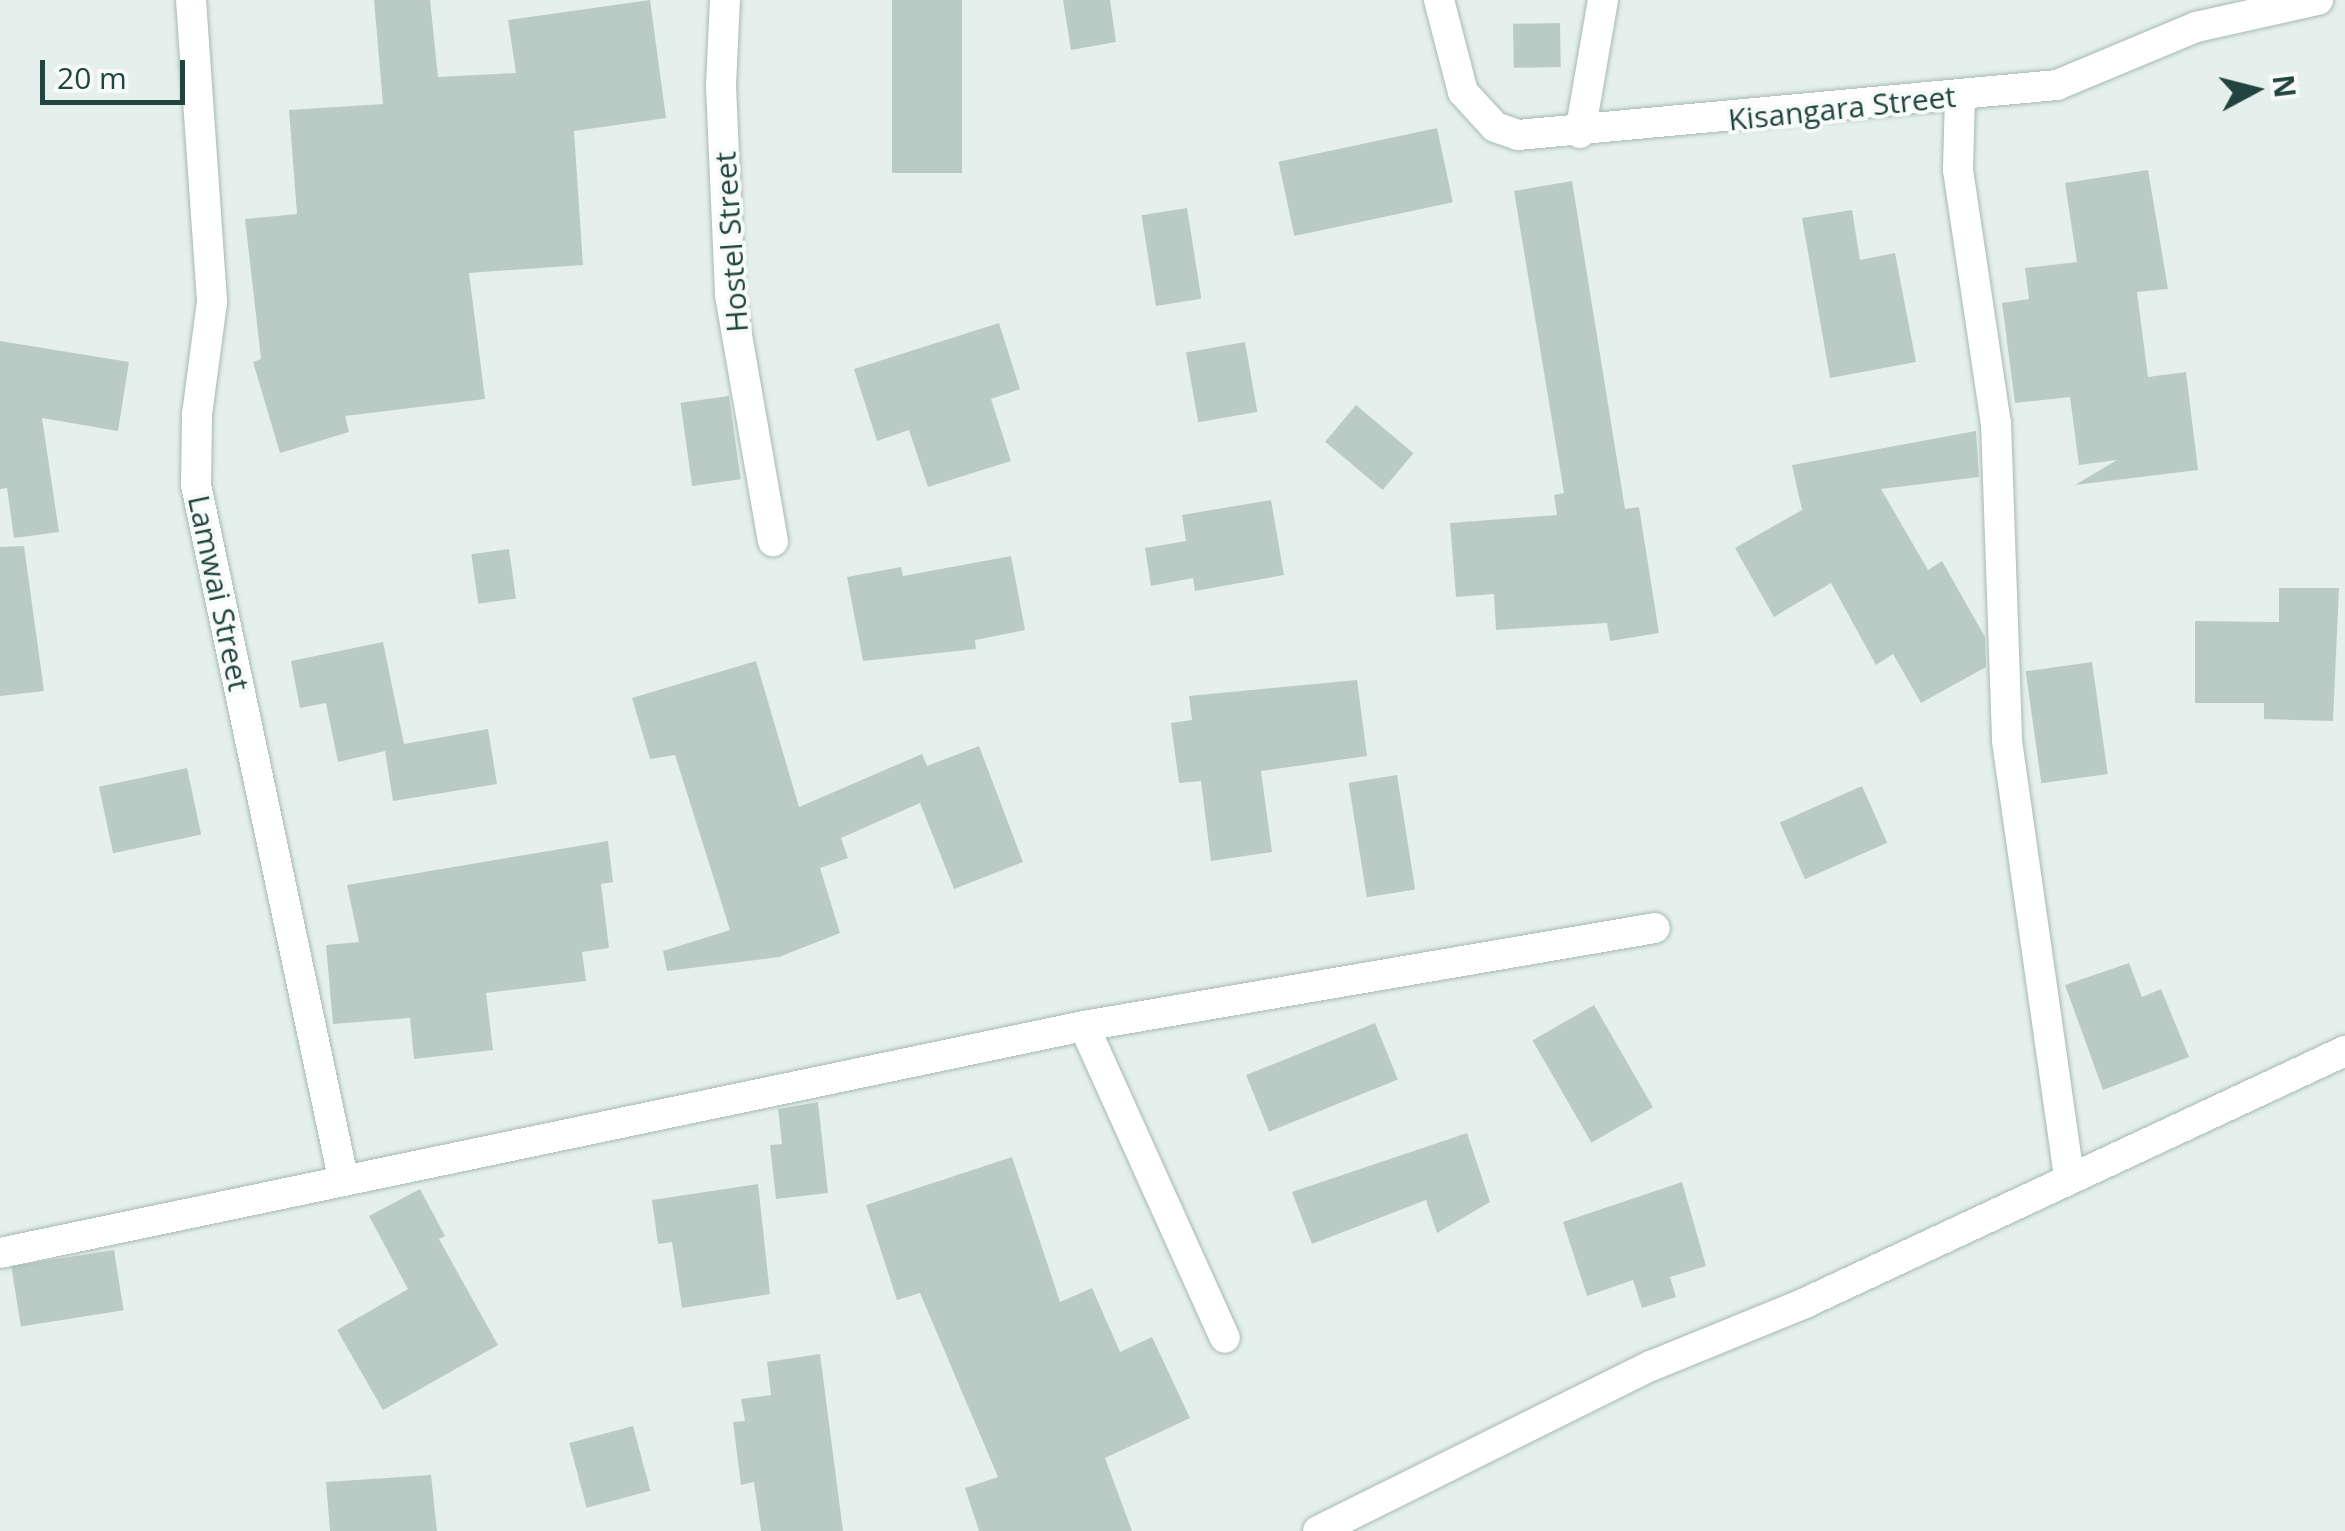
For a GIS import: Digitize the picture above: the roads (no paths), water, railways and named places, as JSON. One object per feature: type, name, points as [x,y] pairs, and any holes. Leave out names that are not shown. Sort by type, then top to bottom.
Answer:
[{"type":"street","name":"Lamwai Street","points":[[191,0],[212,302],[196,415],[196,485],[343,1178]]},
{"type":"street","name":"Hostel Street","points":[[725,0],[721,86],[730,295],[773,540]]},
{"type":"street","name":"Kisangara Street","points":[[1440,0],[1463,92],[1476,112],[1518,135],[1580,133],[2057,85],[2196,27],[2318,0]]},
{"type":"street","points":[[1580,133],[1603,0]]},
{"type":"street","points":[[1960,97],[1958,170],[1996,424],[2007,741],[2069,1178]]},
{"type":"street","points":[[0,1252],[1084,1026],[1656,928]]},
{"type":"street","points":[[1084,1026],[1226,1338]]},
{"type":"street","points":[[1318,1531],[1651,1366],[1804,1303],[2345,1051]]}]
